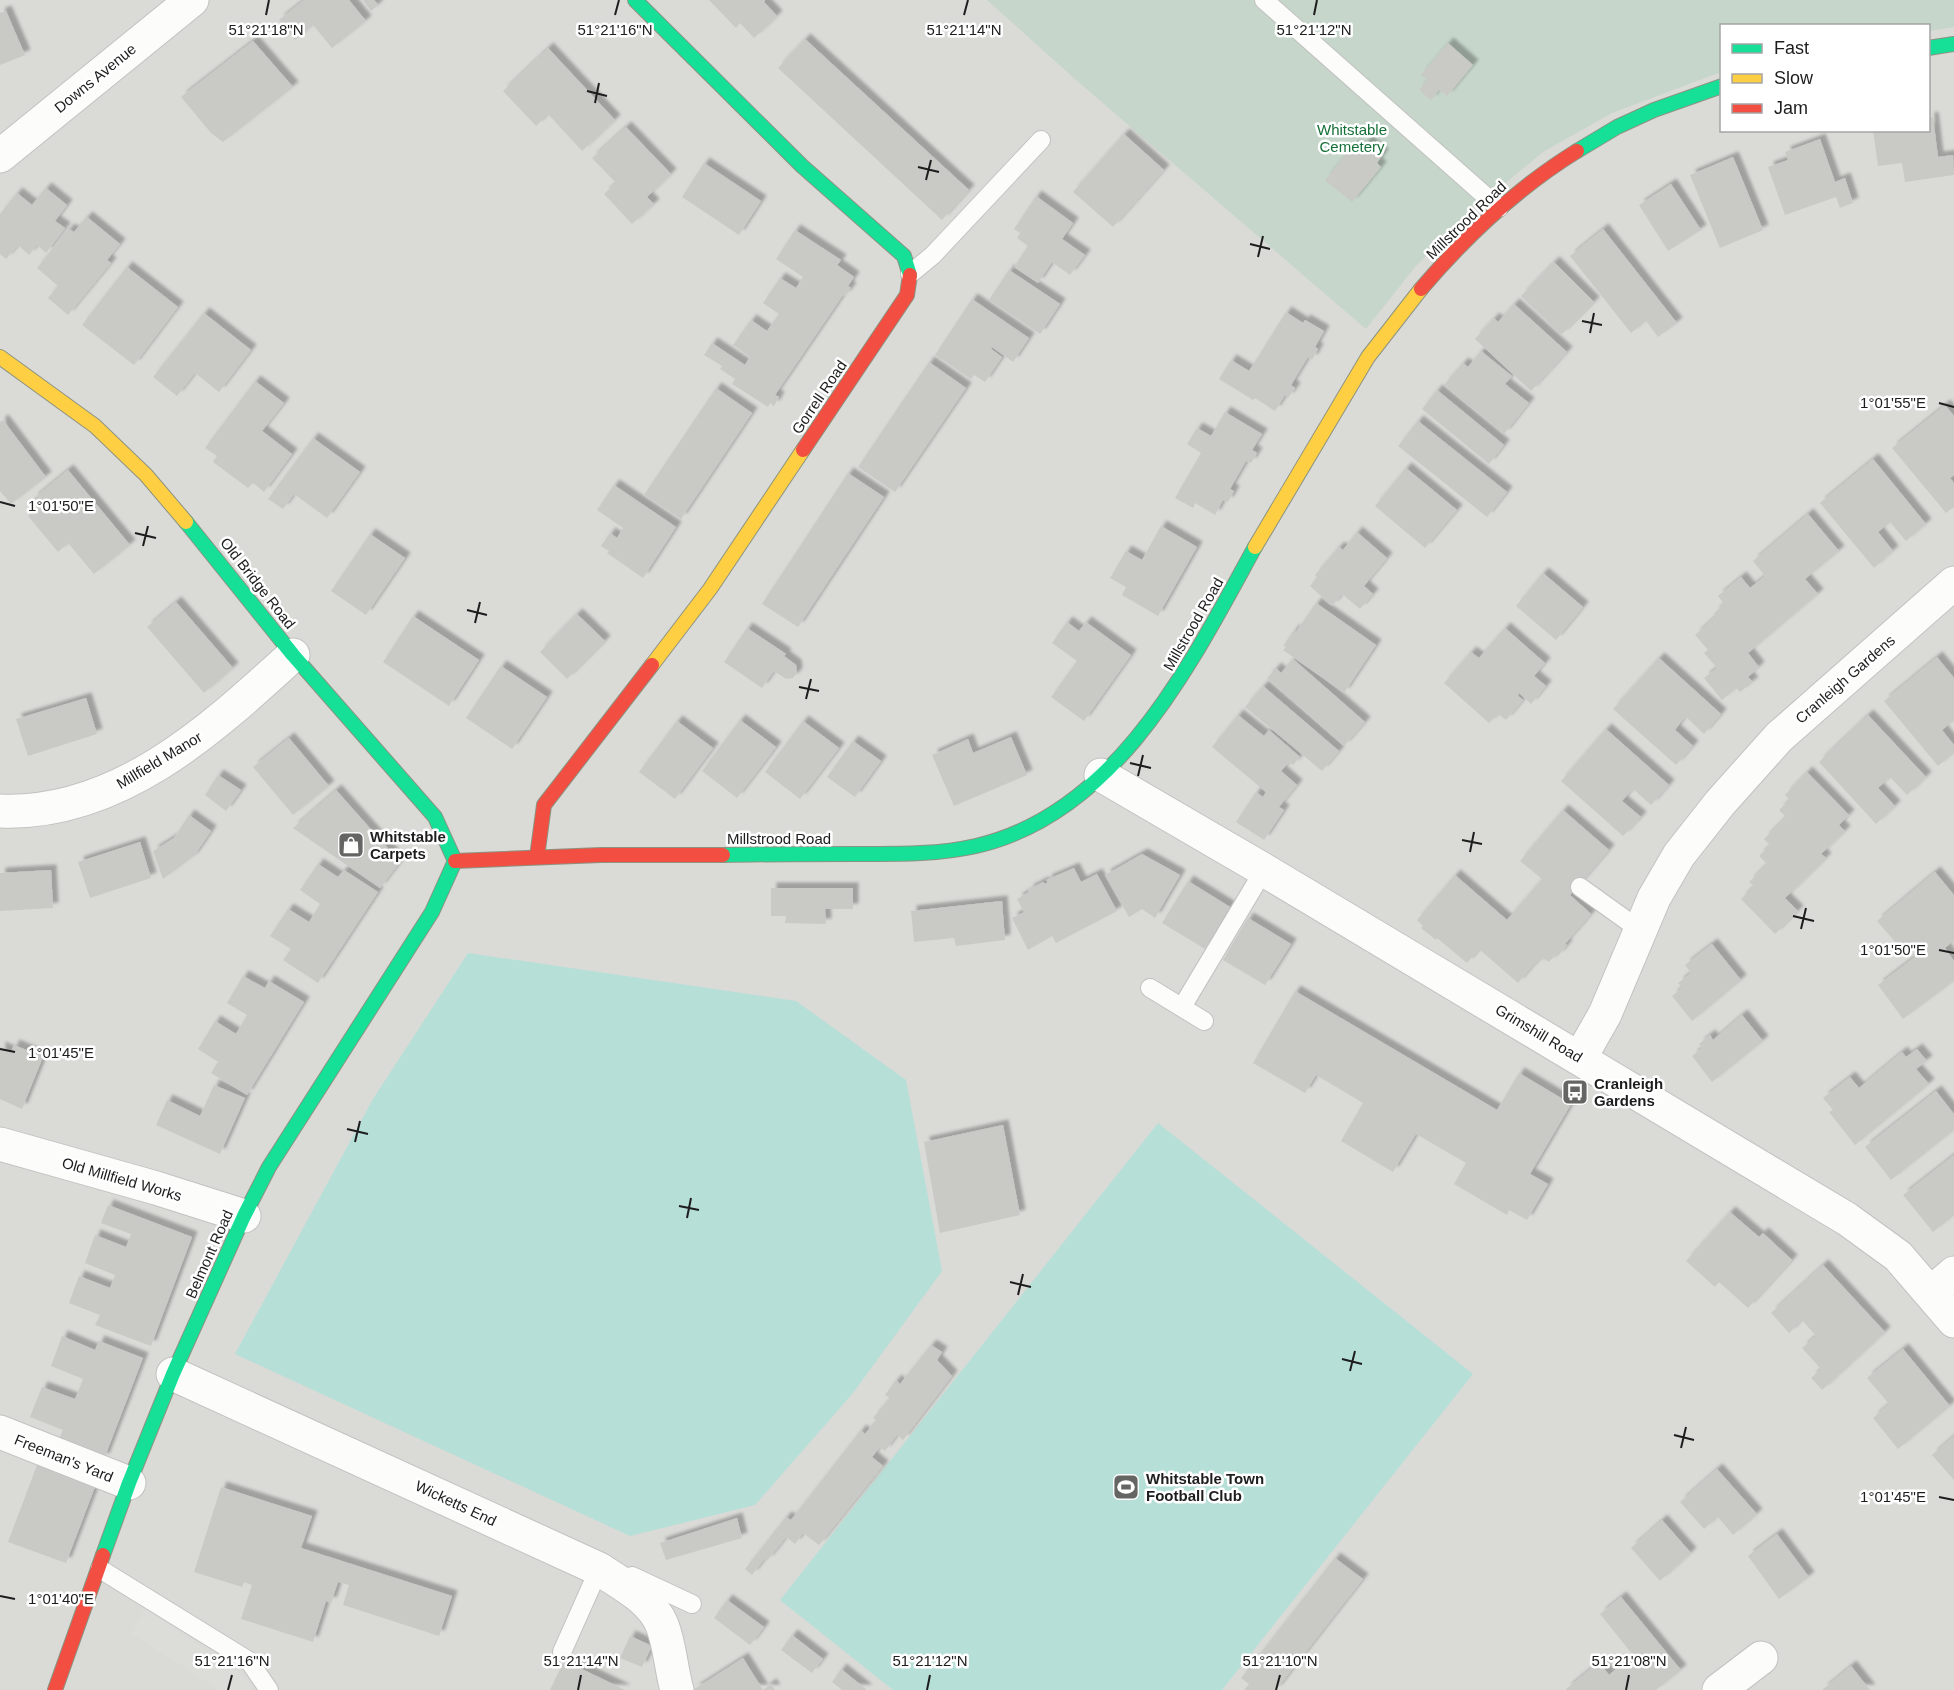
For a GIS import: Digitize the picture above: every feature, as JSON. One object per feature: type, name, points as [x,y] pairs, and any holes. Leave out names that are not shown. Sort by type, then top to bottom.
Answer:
[{"type":"street","name":"Downs Avenue","points":[[0,156],[192,0]]},
{"type":"street","points":[[635,0],[802,166],[904,256],[910,274]]},
{"type":"street","points":[[1930,48],[1954,44]]},
{"type":"street","name":"Millstrood Road","points":[[455,861],[537,857],[925,854],[976,846],[1019,832],[1066,806],[1101,775],[1138,736],[1188,668],[1282,500],[1368,357],[1414,297],[1455,249],[1499,208],[1551,167],[1617,128],[1654,110],[1720,87]]},
{"type":"street","name":"Gorrell Road","points":[[537,857],[544,805],[710,589],[907,295],[910,274]]},
{"type":"street","name":"Old Bridge Road","points":[[0,357],[95,426],[146,475],[205,544],[293,655],[435,817],[455,861]]},
{"type":"street","name":"Cranleigh Gardens","points":[[1580,1058],[1605,1014],[1654,898],[1679,855],[1720,803],[1779,737],[1954,583]]},
{"type":"street","name":"Millfield Manor","points":[[0,811],[28,811],[85,799],[140,775],[204,733],[293,655]]},
{"type":"street","name":"Grimshill Road","points":[[1101,775],[1856,1224],[1898,1256],[1942,1283],[1954,1321]]},
{"type":"street","name":"Belmont Road","points":[[55,1690],[129,1483],[173,1374],[244,1216],[270,1167],[432,912],[455,861]]},
{"type":"street","name":"Old Millfield Works","points":[[0,1144],[156,1188],[244,1216]]},
{"type":"street","name":"Wicketts End","points":[[173,1374],[599,1569],[643,1599],[654,1610],[662,1623],[667,1640],[676,1690]]},
{"type":"street","name":"Freeman's Yard","points":[[0,1432],[129,1483]]},
{"type":"street","points":[[1719,1690],[1761,1658]]},
{"type":"lane","points":[[1264,0],[1499,208]]},
{"type":"lane","points":[[910,274],[933,255],[1041,140]]},
{"type":"lane","points":[[1182,1008],[1264,870]]},
{"type":"lane","points":[[1580,887],[1640,930]]},
{"type":"lane","points":[[1150,988],[1204,1021]]},
{"type":"lane","points":[[235,1401],[323,1436],[692,1604]]},
{"type":"lane","points":[[99,1569],[249,1661],[269,1690]]},
{"type":"lane","points":[[562,1652],[599,1569]]},
{"type":"shaded area","points":[[0,0],[1954,0],[1954,1690],[0,1690]]},
{"type":"shaded area","points":[[468,953],[796,1001],[906,1080],[942,1271],[853,1393],[755,1505],[630,1536],[235,1354],[373,1099]]},
{"type":"shaded area","name":"Whitstable Town Football Club","points":[[1158,1123],[1473,1374],[1222,1690],[893,1690],[780,1600]]},
{"type":"shaded area","points":[[145,1609],[232,1666],[253,1690],[217,1690],[132,1634]]},
{"type":"green space","name":"Whitstable Cemetery","points":[[987,0],[1954,0],[1954,27],[1930,31],[1930,24],[1720,24],[1720,72],[1612,113],[1543,152],[1468,214],[1415,267],[1366,329],[1076,80]]},
{"type":"building","points":[[304,0],[349,0],[366,21],[332,48],[313,25],[295,40],[279,20]]},
{"type":"building","points":[[363,0],[374,0],[378,5],[371,11]]},
{"type":"building","points":[[709,0],[765,0],[764,2],[777,16],[754,38],[740,23],[736,28]]},
{"type":"building","points":[[6,11],[25,55],[0,65],[0,13]]},
{"type":"building","points":[[805,39],[969,190],[942,220],[778,68]]},
{"type":"building","points":[[253,41],[293,87],[223,142],[211,133],[181,97]]},
{"type":"building","points":[[1448,43],[1473,65],[1447,96],[1439,90],[1431,100],[1419,90],[1427,80],[1421,75]]},
{"type":"building","points":[[548,48],[615,120],[582,151],[548,114],[536,126],[503,91]]},
{"type":"building","points":[[1933,117],[1938,157],[1953,155],[1954,175],[1905,182],[1902,163],[1878,166],[1873,132],[1930,132],[1930,118]]},
{"type":"building","points":[[626,127],[671,174],[647,197],[654,204],[632,224],[604,194],[616,183],[592,158]]},
{"type":"building","points":[[1124,134],[1164,170],[1113,227],[1073,192]]},
{"type":"building","points":[[1820,139],[1835,182],[1845,178],[1853,203],[1840,208],[1836,197],[1785,215],[1768,167],[1788,160],[1785,152]]},
{"type":"building","points":[[1367,141],[1383,154],[1377,163],[1381,167],[1352,202],[1325,180],[1354,145],[1360,149]]},
{"type":"building","points":[[1733,157],[1763,230],[1720,248],[1690,175]]},
{"type":"building","points":[[704,163],[761,201],[739,235],[682,197]]},
{"type":"building","points":[[1671,184],[1701,230],[1668,251],[1639,205]]},
{"type":"building","points":[[46,188],[67,205],[55,221],[65,228],[46,253],[37,245],[29,255],[18,245],[6,259],[0,254],[0,214],[17,193],[32,205]]},
{"type":"building","points":[[1036,196],[1073,223],[1062,239],[1085,255],[1070,275],[1052,262],[1038,283],[1014,267],[1028,246],[1017,238],[1020,233],[1014,229]]},
{"type":"building","points":[[87,217],[120,244],[107,260],[111,263],[68,315],[48,298],[58,286],[37,268],[69,229],[74,232]]},
{"type":"building","points":[[1603,229],[1677,323],[1658,337],[1646,321],[1631,333],[1570,256]]},
{"type":"building","points":[[795,230],[841,260],[837,265],[854,277],[848,286],[851,288],[845,296],[843,295],[775,395],[779,397],[774,406],[770,403],[768,407],[732,384],[735,379],[720,369],[722,366],[704,355],[712,343],[745,365],[750,357],[733,345],[751,320],[767,331],[779,314],[763,303],[780,278],[796,288],[803,277],[776,259]]},
{"type":"building","points":[[1554,262],[1594,302],[1561,335],[1521,296]]},
{"type":"building","points":[[127,267],[178,307],[134,365],[82,325]]},
{"type":"building","points":[[1009,270],[1060,304],[1040,334],[989,300]]},
{"type":"building","points":[[972,299],[1029,338],[1013,362],[992,347],[991,349],[1002,357],[985,382],[974,375],[971,379],[935,355]]},
{"type":"building","points":[[1514,304],[1567,352],[1531,391],[1475,339],[1494,318],[1498,322]]},
{"type":"building","points":[[1286,312],[1303,323],[1305,320],[1324,331],[1315,347],[1318,349],[1312,360],[1308,357],[1291,385],[1295,388],[1288,398],[1285,395],[1275,411],[1219,379],[1231,360],[1249,371]]},
{"type":"building","points":[[204,313],[251,350],[219,392],[195,373],[177,396],[153,377]]},
{"type":"building","points":[[1481,351],[1512,376],[1505,384],[1529,403],[1504,434],[1444,385],[1463,363],[1468,367]]},
{"type":"building","points":[[929,362],[966,388],[895,492],[858,467]]},
{"type":"building","points":[[255,381],[284,403],[262,431],[292,454],[264,492],[253,483],[248,488],[213,462],[217,456],[205,448]]},
{"type":"building","points":[[716,388],[752,413],[681,519],[644,495]]},
{"type":"building","points":[[1437,390],[1504,445],[1489,464],[1422,409]]},
{"type":"building","points":[[1945,405],[1954,416],[1954,475],[1950,478],[1954,483],[1954,507],[1946,513],[1892,448]]},
{"type":"building","points":[[1225,412],[1262,434],[1252,450],[1257,453],[1251,463],[1246,461],[1230,489],[1234,491],[1228,502],[1223,500],[1215,515],[1195,503],[1193,508],[1175,498],[1201,453],[1187,444],[1197,428],[1211,436]]},
{"type":"building","points":[[3,420],[46,477],[11,504],[0,491],[0,422]]},
{"type":"building","points":[[1418,421],[1507,492],[1487,517],[1398,446]]},
{"type":"building","points":[[313,438],[360,472],[327,518],[294,494],[283,509],[268,499]]},
{"type":"building","points":[[1873,459],[1926,524],[1906,541],[1890,522],[1878,532],[1893,551],[1874,568],[1820,503]]},
{"type":"building","points":[[1406,468],[1457,510],[1425,548],[1375,506]]},
{"type":"building","points":[[68,470],[130,545],[94,574],[68,543],[58,552],[28,516],[39,507],[33,499]]},
{"type":"building","points":[[848,473],[884,497],[798,627],[762,604]]},
{"type":"building","points":[[614,485],[676,527],[643,578],[607,553],[609,551],[601,546],[610,533],[617,538],[623,528],[597,510]]},
{"type":"building","points":[[1808,514],[1839,551],[1805,579],[1818,594],[1748,653],[1759,667],[1748,677],[1753,682],[1740,692],[1736,688],[1722,700],[1704,678],[1717,668],[1704,653],[1708,650],[1695,635],[1716,616],[1714,613],[1724,604],[1718,596],[1741,577],[1750,588],[1765,576],[1753,561]]},
{"type":"building","points":[[1161,526],[1197,547],[1158,616],[1122,595],[1126,587],[1110,578],[1126,551],[1142,560]]},
{"type":"building","points":[[1357,532],[1387,558],[1364,586],[1373,594],[1360,609],[1342,594],[1332,606],[1310,586],[1317,577],[1315,575],[1339,547],[1343,550]]},
{"type":"building","points":[[370,534],[405,558],[366,615],[331,591]]},
{"type":"building","points":[[1543,573],[1583,607],[1556,640],[1516,606]]},
{"type":"building","points":[[176,602],[233,668],[204,693],[147,627]]},
{"type":"building","points":[[1316,603],[1376,645],[1344,693],[1283,650],[1286,647],[1283,646],[1294,630],[1296,632]]},
{"type":"building","points":[[577,614],[605,641],[567,679],[540,652]]},
{"type":"building","points":[[413,616],[479,660],[449,706],[383,662]]},
{"type":"building","points":[[1067,622],[1079,631],[1086,622],[1131,655],[1084,721],[1051,697],[1077,661],[1052,643]]},
{"type":"building","points":[[747,628],[786,654],[784,656],[796,665],[797,673],[793,678],[786,679],[774,671],[762,688],[724,662]]},
{"type":"building","points":[[1505,628],[1545,663],[1534,676],[1546,686],[1531,704],[1519,693],[1518,696],[1523,700],[1506,720],[1498,714],[1489,723],[1444,683],[1471,652],[1479,658]]},
{"type":"building","points":[[1937,657],[1954,678],[1954,720],[1942,730],[1954,745],[1954,753],[1938,766],[1884,701]]},
{"type":"building","points":[[1659,658],[1721,714],[1704,734],[1686,717],[1680,723],[1675,730],[1693,746],[1676,765],[1613,709]]},
{"type":"building","points":[[1293,659],[1365,722],[1344,746],[1267,678],[1276,668],[1281,673]]},
{"type":"building","points":[[501,666],[547,697],[512,749],[466,718]]},
{"type":"building","points":[[1263,686],[1339,751],[1322,771],[1245,707]]},
{"type":"building","points":[[86,698],[97,734],[28,756],[16,719]]},
{"type":"building","points":[[1238,715],[1264,736],[1269,730],[1300,757],[1293,765],[1289,762],[1281,771],[1297,785],[1279,807],[1284,810],[1264,840],[1236,822],[1256,792],[1263,797],[1266,792],[1212,747]]},
{"type":"building","points":[[1868,715],[1926,777],[1907,795],[1890,777],[1878,788],[1895,806],[1876,824],[1819,762]]},
{"type":"building","points":[[740,720],[776,747],[737,798],[702,771]]},
{"type":"building","points":[[677,721],[713,748],[675,799],[639,772]]},
{"type":"building","points":[[803,721],[839,748],[800,799],[765,772]]},
{"type":"building","points":[[1606,729],[1669,785],[1651,805],[1633,789],[1628,794],[1622,801],[1641,817],[1623,836],[1561,781]]},
{"type":"building","points":[[1011,737],[1027,775],[954,806],[932,755],[968,739],[973,753]]},
{"type":"building","points":[[289,738],[329,786],[293,815],[253,767]]},
{"type":"building","points":[[853,741],[881,761],[855,797],[827,777]]},
{"type":"building","points":[[1807,772],[1849,815],[1839,825],[1845,831],[1821,854],[1826,858],[1785,898],[1798,911],[1775,934],[1741,899],[1754,886],[1749,882],[1767,864],[1759,856],[1770,845],[1764,839],[1786,817],[1779,810],[1790,800],[1785,795]]},
{"type":"building","points":[[218,775],[241,790],[226,811],[205,795]]},
{"type":"building","name":"Whitstable Carpets","points":[[336,790],[400,862],[380,888],[293,828]]},
{"type":"building","points":[[1563,810],[1609,850],[1570,895],[1591,914],[1565,944],[1567,945],[1558,956],[1556,954],[1549,962],[1543,958],[1537,965],[1535,963],[1518,983],[1479,949],[1467,963],[1421,928],[1423,926],[1417,920],[1455,875],[1507,920],[1542,879],[1520,861]]},
{"type":"building","points":[[189,815],[211,831],[194,856],[163,879],[153,851],[174,838]]},
{"type":"building","points":[[140,842],[151,878],[90,898],[78,862]]},
{"type":"building","points":[[1142,854],[1180,875],[1155,918],[1142,909],[1129,917],[1105,875]]},
{"type":"building","points":[[318,864],[338,877],[344,870],[378,892],[318,983],[283,960],[291,949],[270,936],[288,909],[309,922],[320,904],[300,890]]},
{"type":"building","points":[[1074,868],[1081,882],[1097,874],[1117,911],[1056,943],[1052,936],[1028,950],[1012,918],[1024,912],[1017,899],[1029,892],[1028,890],[1043,882],[1045,884],[1048,882],[1046,880]]},
{"type":"building","points":[[51,870],[53,908],[0,911],[0,873]]},
{"type":"building","points":[[1935,872],[1954,895],[1954,940],[1945,948],[1954,961],[1954,981],[1903,1019],[1878,985],[1924,950],[1916,941],[1904,952],[1877,921]]},
{"type":"building","points":[[1188,881],[1230,907],[1205,949],[1162,923]]},
{"type":"building","points":[[771,888],[853,888],[853,909],[825,909],[826,924],[785,923],[786,916],[771,916]]},
{"type":"building","points":[[1002,901],[1005,940],[956,946],[954,938],[914,942],[911,911]]},
{"type":"building","points":[[1248,918],[1291,944],[1265,985],[1223,960]]},
{"type":"building","points":[[1712,944],[1741,980],[1692,1021],[1672,996],[1682,988],[1678,983],[1691,973],[1685,965]]},
{"type":"building","points":[[243,976],[265,988],[269,981],[304,1002],[247,1095],[211,1073],[218,1062],[198,1049],[215,1021],[236,1034],[247,1015],[227,1003]]},
{"type":"building","points":[[1295,991],[1497,1110],[1519,1073],[1571,1104],[1530,1174],[1548,1184],[1527,1220],[1509,1210],[1507,1215],[1454,1184],[1466,1163],[1416,1134],[1393,1172],[1341,1141],[1363,1103],[1316,1075],[1305,1093],[1253,1063]]},
{"type":"building","points":[[1742,1015],[1763,1041],[1712,1082],[1692,1056],[1702,1048],[1699,1044],[1710,1035],[1713,1040]]},
{"type":"building","points":[[14,1045],[43,1057],[22,1109],[0,1099],[0,1047],[11,1052]]},
{"type":"building","points":[[1917,1049],[1927,1061],[1916,1069],[1929,1084],[1855,1145],[1829,1112],[1833,1110],[1823,1098],[1850,1077],[1859,1088],[1902,1052],[1906,1057]]},
{"type":"building","points":[[214,1085],[245,1098],[220,1154],[156,1125],[167,1100],[200,1116]]},
{"type":"building","points":[[1936,1091],[1954,1114],[1954,1130],[1891,1180],[1865,1147]]},
{"type":"building","points":[[1003,1125],[1020,1215],[940,1233],[924,1142]]},
{"type":"building","points":[[1954,1155],[1954,1215],[1933,1232],[1903,1195]]},
{"type":"building","points":[[108,1205],[192,1237],[151,1346],[95,1325],[100,1315],[69,1303],[79,1276],[110,1288],[115,1275],[85,1263],[95,1235],[126,1247],[129,1240],[131,1234],[101,1223]]},
{"type":"building","points":[[1730,1212],[1759,1237],[1763,1233],[1792,1260],[1748,1308],[1719,1282],[1715,1287],[1686,1261]]},
{"type":"building","points":[[1823,1265],[1885,1332],[1822,1390],[1811,1378],[1821,1369],[1802,1348],[1816,1336],[1802,1320],[1789,1333],[1771,1313]]},
{"type":"building","points":[[62,1336],[95,1350],[99,1341],[143,1358],[104,1459],[58,1442],[63,1430],[30,1417],[42,1387],[75,1399],[83,1379],[51,1366]]},
{"type":"building","points":[[931,1345],[942,1352],[937,1360],[952,1376],[903,1440],[897,1435],[885,1451],[880,1447],[872,1457],[883,1466],[819,1545],[803,1533],[795,1544],[786,1537],[767,1561],[765,1558],[752,1575],[745,1569],[786,1517],[791,1520],[861,1430],[865,1434],[876,1420],[873,1418],[890,1398],[885,1395],[896,1380],[900,1384]]},
{"type":"building","points":[[1903,1349],[1950,1406],[1898,1449],[1873,1418],[1889,1404],[1867,1378]]},
{"type":"building","points":[[1954,1436],[1954,1480],[1932,1455]]},
{"type":"building","points":[[37,1465],[95,1487],[66,1563],[8,1542]]},
{"type":"building","points":[[1717,1469],[1757,1514],[1733,1535],[1718,1517],[1704,1529],[1680,1502]]},
{"type":"building","points":[[221,1487],[312,1516],[301,1548],[452,1596],[439,1636],[343,1605],[349,1585],[338,1582],[331,1603],[326,1601],[313,1642],[241,1619],[252,1585],[244,1582],[242,1587],[194,1572]]},
{"type":"building","points":[[737,1518],[742,1538],[666,1560],[660,1543]]},
{"type":"building","points":[[1662,1520],[1691,1553],[1660,1581],[1631,1548]]},
{"type":"building","points":[[1777,1534],[1809,1577],[1779,1599],[1748,1556]]},
{"type":"building","points":[[1335,1558],[1363,1579],[1276,1690],[1244,1690],[1249,1684],[1241,1678]]},
{"type":"building","points":[[1621,1597],[1681,1670],[1656,1690],[1565,1690],[1599,1662],[1609,1675],[1633,1655],[1600,1614]]},
{"type":"building","points":[[727,1600],[764,1627],[750,1645],[714,1618]]},
{"type":"building","points":[[792,1635],[823,1659],[812,1673],[781,1650]]},
{"type":"building","points":[[630,1636],[652,1646],[642,1667],[620,1658]]},
{"type":"building","points":[[743,1658],[763,1690],[693,1690]]},
{"type":"building","points":[[564,1661],[590,1673],[625,1690],[550,1690]]},
{"type":"building","points":[[1851,1666],[1870,1690],[1822,1690]]},
{"type":"building","points":[[841,1669],[867,1690],[842,1690],[832,1682]]},
{"type":"building","points":[[771,1684],[775,1690],[763,1690]]},
{"type":"traffic: fast","points":[[635,0],[802,166],[904,256],[910,275]]},
{"type":"traffic: fast","points":[[1930,48],[1954,44]]},
{"type":"traffic: fast","points":[[1577,151],[1617,127],[1654,110],[1720,87]]},
{"type":"traffic: fast","points":[[186,522],[293,655],[435,817],[455,861]]},
{"type":"traffic: fast","points":[[723,855],[931,852],[976,846],[1026,828],[1070,802],[1110,767],[1145,728],[1176,684],[1204,638],[1255,547]]},
{"type":"traffic: fast","points":[[103,1555],[173,1374],[244,1216],[269,1167],[432,912],[455,861]]},
{"type":"traffic: slow","points":[[1255,547],[1368,357],[1421,289]]},
{"type":"traffic: slow","points":[[0,357],[95,426],[146,475],[186,522]]},
{"type":"traffic: slow","points":[[652,665],[710,589],[803,450]]},
{"type":"traffic: jam","points":[[1421,289],[1456,250],[1513,197],[1577,151]]},
{"type":"traffic: jam","points":[[803,450],[907,295],[910,275]]},
{"type":"traffic: jam","points":[[537,857],[544,805],[652,665]]},
{"type":"traffic: jam","points":[[455,861],[601,855],[723,855]]},
{"type":"traffic: jam","points":[[55,1690],[103,1555]]},
{"type":"place","name":"Whitstable Carpets","points":[[351,845]]},
{"type":"place","name":"Cranleigh Gardens","points":[[1575,1092]]},
{"type":"place","name":"Whitstable Town Football Club","points":[[1126,1487]]}]
